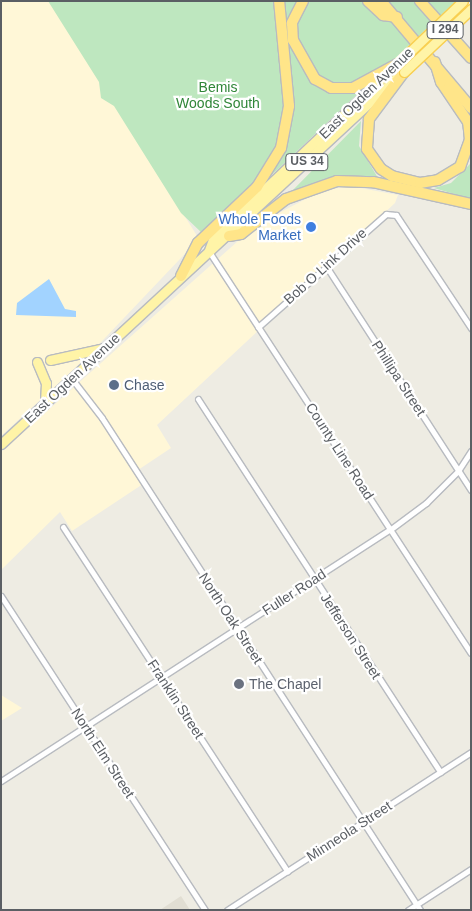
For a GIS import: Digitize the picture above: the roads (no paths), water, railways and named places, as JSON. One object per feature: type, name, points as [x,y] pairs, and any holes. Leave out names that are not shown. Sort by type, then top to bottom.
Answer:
[{"type":"highway","points":[[182,276],[198,243],[257,187],[281,148],[289,106],[279,1]]},
{"type":"highway","points":[[303,1],[292,23],[292,40],[315,79],[330,88],[353,88],[400,68]]},
{"type":"highway","points":[[368,1],[383,15],[397,17]]},
{"type":"highway","name":"I 294","points":[[381,1],[435,62],[471,108]]},
{"type":"highway","name":"I 294","points":[[420,1],[471,58]]},
{"type":"highway","points":[[400,68],[369,119],[367,149],[381,169],[392,176],[420,183],[438,180],[460,167],[470,140],[468,122],[441,82],[435,62]]},
{"type":"highway","points":[[229,236],[241,234],[286,199],[337,181],[373,182],[471,204]]},
{"type":"main road","name":"East Ogden Avenue","points":[[1,444],[208,250],[229,236],[400,68],[462,1]]},
{"type":"main road","name":"East Ogden Avenue","points":[[208,250],[214,238],[400,68],[471,9]]},
{"type":"main road","points":[[50,360],[104,348]]},
{"type":"main road","points":[[37,362],[46,383],[44,404]]},
{"type":"street","name":"Bob O Link Drive","points":[[258,327],[375,220],[396,215],[471,328]]},
{"type":"street","name":"County Line Road","points":[[208,250],[471,653]]},
{"type":"street","name":"Phillipa Street","points":[[326,266],[471,490]]},
{"type":"street","name":"North Oak Street","points":[[72,379],[238,628],[420,910]]},
{"type":"street","name":"Jefferson Street","points":[[198,399],[440,772]]},
{"type":"street","name":"Fuller Road","points":[[1,782],[391,529],[458,471],[471,451]]},
{"type":"street","name":"Franklin Street","points":[[63,527],[287,870]]},
{"type":"street","name":"North Elm Street","points":[[1,596],[205,910]]},
{"type":"street","name":"Minneola Street","points":[[227,910],[471,752]]},
{"type":"street","points":[[408,910],[471,869]]},
{"type":"water","points":[[49,279],[65,309],[76,311],[76,317],[16,315],[17,303]]},
{"type":"place","name":"Whole Foods Market","points":[[311,227]]},
{"type":"place","name":"Chase","points":[[114,385]]},
{"type":"place","name":"The Chapel","points":[[239,684]]},
{"type":"park label","name":"Bemis Woods South","points":[[218,95]]}]
